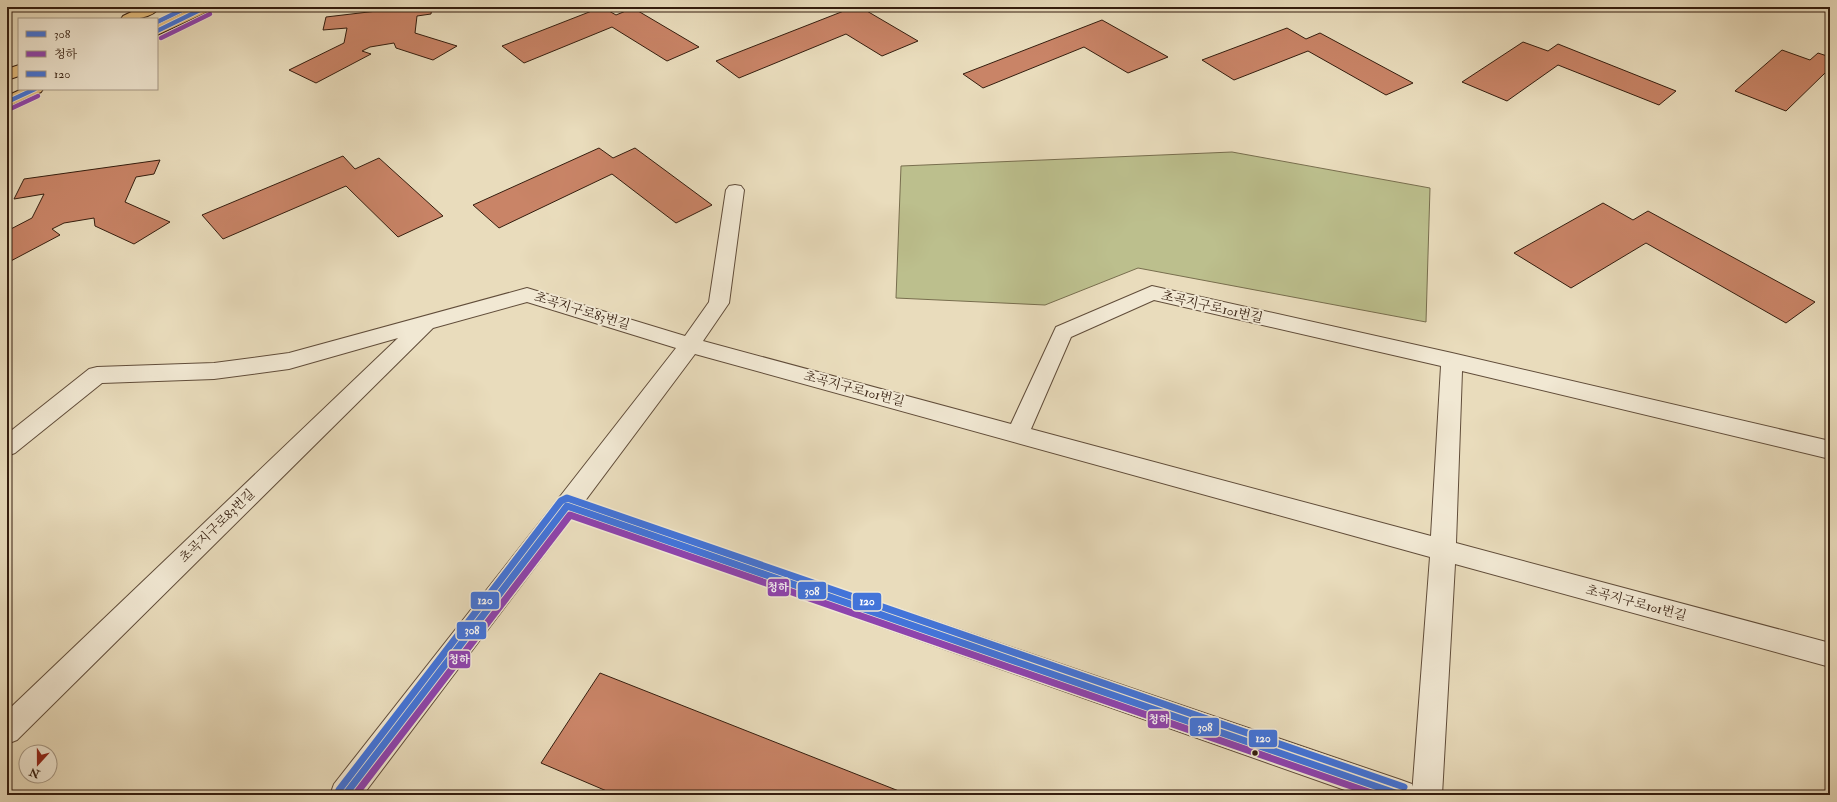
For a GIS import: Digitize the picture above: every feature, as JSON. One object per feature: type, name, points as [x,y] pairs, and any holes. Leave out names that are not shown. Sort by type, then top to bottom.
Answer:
[{"type":"main road","points":[[130,18],[153,7]]},
{"type":"main road","points":[[158,31],[206,7]]},
{"type":"main road","points":[[7,76],[18,70]]},
{"type":"main road","points":[[7,102],[33,90]]},
{"type":"street","points":[[344,795],[567,506],[690,344],[719,302],[735,190]]},
{"type":"street","name":"초곡지구로101번길","points":[[1018,434],[1063,332],[1152,293],[1452,361],[1830,450]]},
{"type":"street","name":"초곡지구로83번길","points":[[7,447],[98,375],[214,371],[289,361],[527,295],[690,344]]},
{"type":"street","name":"초곡지구로83번길","points":[[7,730],[426,322]]},
{"type":"street","name":"초곡지구로101번길","points":[[690,344],[1830,655]]},
{"type":"street","points":[[1427,795],[1443,550],[1452,361]]},
{"type":"street","points":[[567,506],[1401,795]]},
{"type":"green space","points":[[1232,152],[1430,188],[1426,322],[1138,268],[1045,305],[896,298],[901,166]]},
{"type":"building","points":[[411,7],[432,7],[431,14],[417,16],[415,33],[457,46],[433,60],[396,48],[394,43],[370,47],[362,51],[371,54],[316,83],[289,70],[344,43],[347,28],[323,30],[326,17]]},
{"type":"building","points":[[602,7],[616,15],[633,8],[699,47],[667,61],[612,27],[524,63],[502,46]]},
{"type":"building","points":[[854,7],[860,7],[918,41],[882,56],[846,34],[739,78],[716,61]]},
{"type":"building","points":[[1102,20],[1168,57],[1128,73],[1084,47],[983,88],[963,74]]},
{"type":"building","points":[[1287,28],[1306,39],[1320,33],[1413,83],[1386,95],[1308,51],[1234,80],[1202,60]]},
{"type":"building","points":[[1523,42],[1548,51],[1558,44],[1676,91],[1659,105],[1558,65],[1507,101],[1462,82]]},
{"type":"building","points":[[1782,50],[1810,60],[1818,53],[1830,57],[1830,75],[1825,73],[1786,111],[1735,91]]},
{"type":"building","points":[[599,148],[613,158],[635,148],[712,205],[676,223],[612,174],[499,228],[473,205]]},
{"type":"building","points":[[343,156],[355,169],[379,158],[443,216],[398,237],[346,186],[223,239],[202,215]]},
{"type":"building","points":[[160,160],[154,174],[136,177],[125,202],[170,222],[134,244],[95,226],[94,218],[64,223],[52,229],[60,235],[7,263],[7,231],[32,218],[44,194],[14,199],[24,179]]},
{"type":"building","points":[[1603,203],[1633,220],[1648,211],[1815,302],[1786,323],[1646,243],[1571,288],[1514,253]]},
{"type":"building","points":[[600,673],[909,795],[616,795],[541,763]]},
{"type":"transit line","name":"120","points":[[158,22],[188,7]]},
{"type":"transit line","name":"308","points":[[158,31],[206,7]]},
{"type":"transit line","name":"청하","points":[[161,38],[210,14]]},
{"type":"transit line","name":"308","points":[[7,102],[33,90]]},
{"type":"transit line","name":"청하","points":[[10,109],[38,96]]},
{"type":"transit line","name":"120","points":[[339,790],[561,501],[567,498],[1404,787]]},
{"type":"transit line","name":"308","points":[[345,795],[567,506],[1401,795]]},
{"type":"transit line","name":"청하","points":[[355,795],[570,515],[1377,795]]}]
